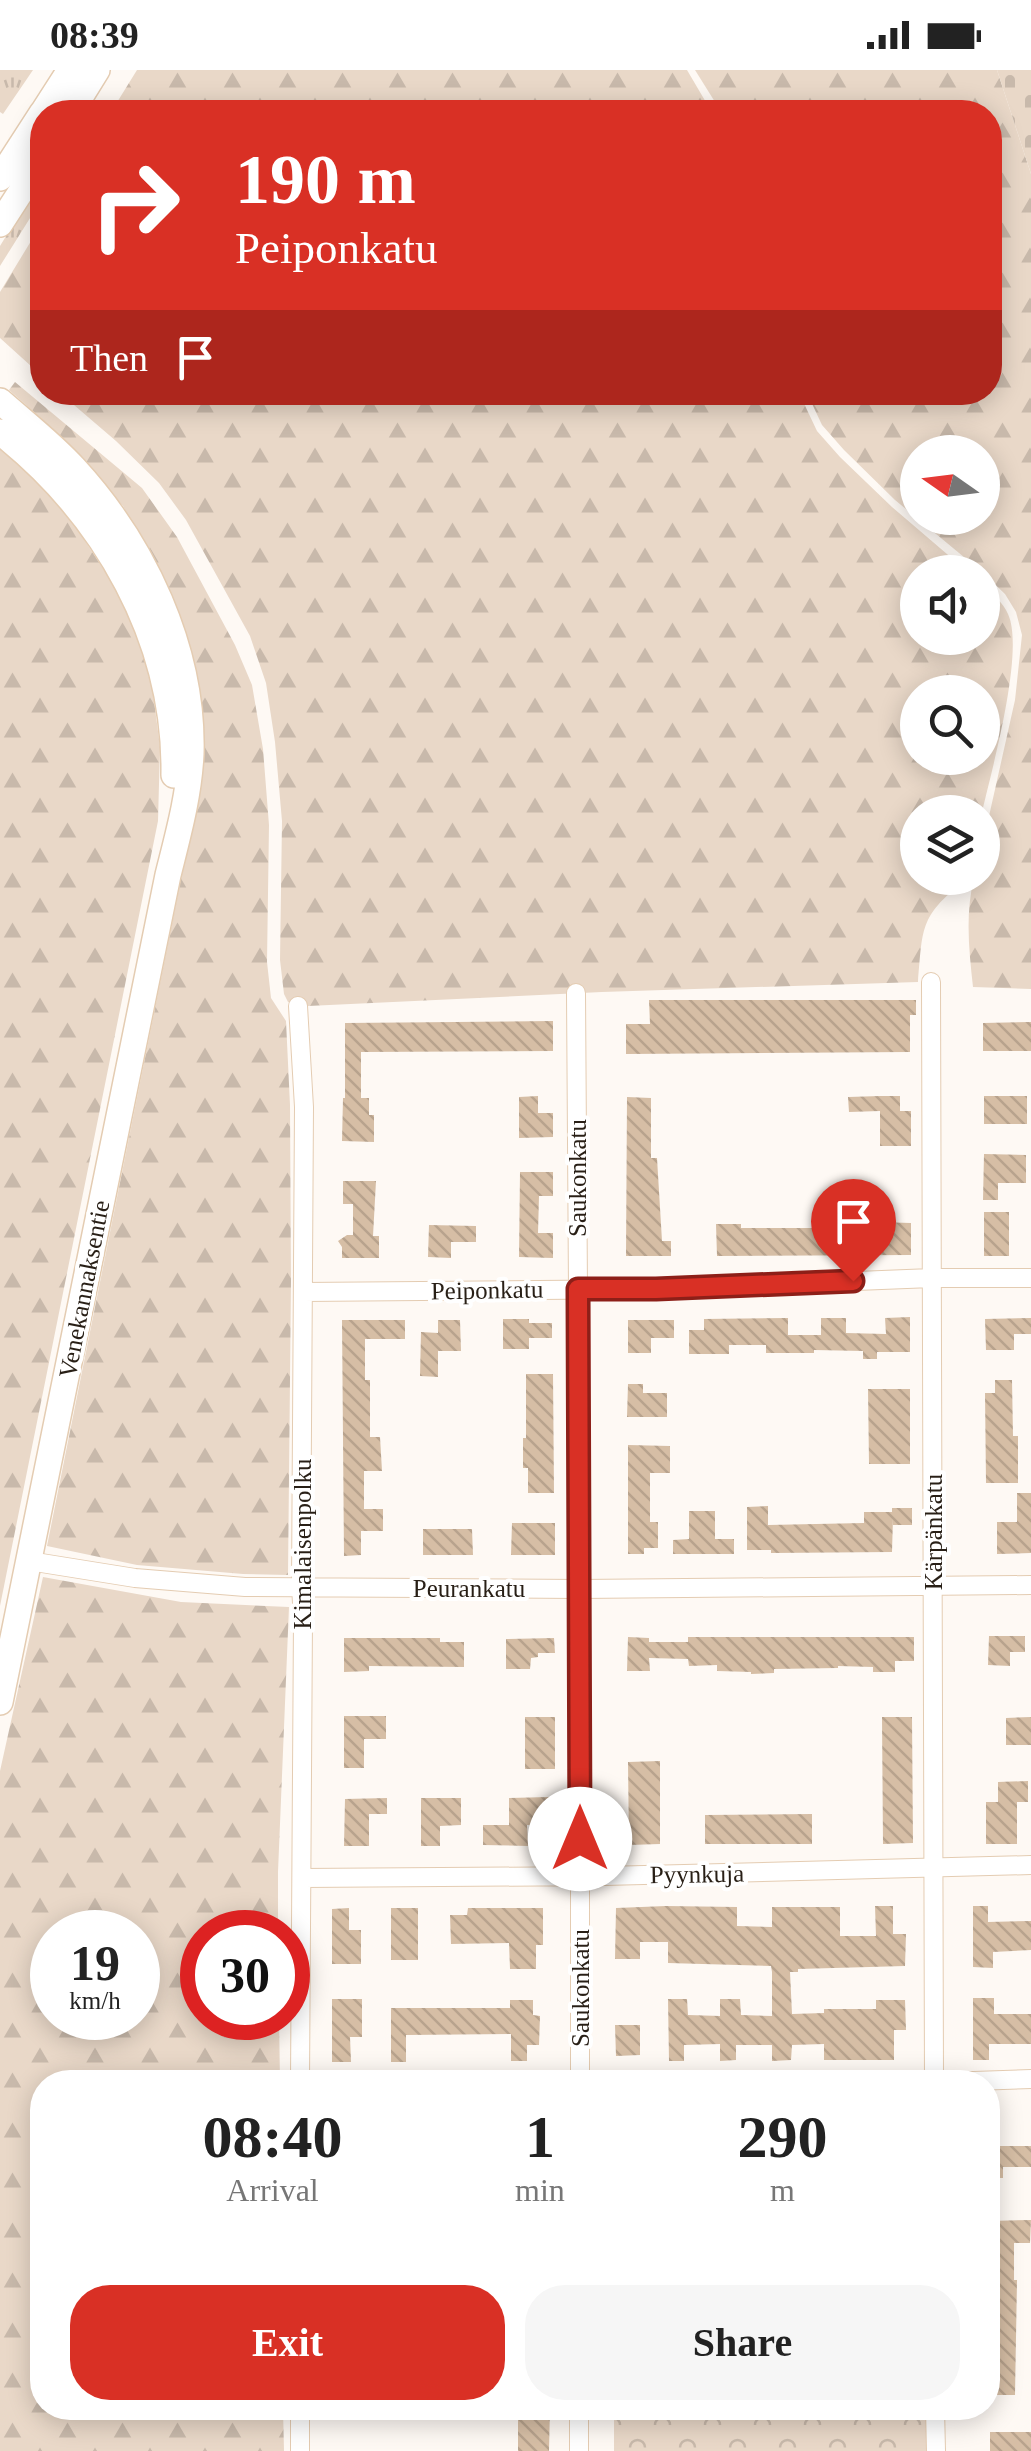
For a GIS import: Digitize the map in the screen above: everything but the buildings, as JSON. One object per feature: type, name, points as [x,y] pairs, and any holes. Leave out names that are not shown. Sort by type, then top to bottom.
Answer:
[{"type":"street","points":[[51,100],[70,70]]},
{"type":"street","points":[[78,100],[96,70]]},
{"type":"street","points":[[0,178],[30,133]]},
{"type":"street","points":[[0,224],[30,178]]},
{"type":"street","name":"Venekannaksentie","points":[[0,401],[72,466],[109,510],[140,562],[174,637],[186,691],[191,758],[185,805],[0,1702]]},
{"type":"street","name":"Venekannaksentie","points":[[0,432],[46,473],[88,521],[114,560],[146,622],[162,674],[172,732],[173,804],[168,875]]},
{"type":"street","name":"Kärpänkatu","points":[[931,982],[934,2070]]},
{"type":"street","name":"Saukonkatu","points":[[576,994],[580,2070]]},
{"type":"street","name":"Kimalaisenpolku","points":[[298,1006],[304,1107],[300,2070]]},
{"type":"street","name":"Peiponkatu","points":[[302,1292],[656,1289],[1031,1278]]},
{"type":"street","name":"Peurankatu","points":[[28,1561],[135,1578],[245,1587],[1031,1585]]},
{"type":"street","name":"Pyynkuja","points":[[303,1878],[1031,1865]]},
{"type":"street","points":[[1000,2080],[1031,2079]]},
{"type":"street","points":[[300,2420],[300,2451]]},
{"type":"street","points":[[579,2420],[579,2451]]},
{"type":"street","points":[[935,2420],[936,2451]]},
{"type":"green space","points":[[0,70],[33,70],[3,114],[0,112]]},
{"type":"green space","points":[[137,70],[687,70],[705,100],[118,100]]},
{"type":"green space","points":[[695,70],[997,70],[1031,174],[1031,989],[973,987],[969,932],[971,895],[1000,895],[1000,795],[994,795],[1015,700],[1022,635],[1016,612],[1000,589],[1000,555],[961,555],[937,535],[1000,535],[1000,435],[900,435],[900,504],[822,425],[813,405],[1002,405],[1002,100],[714,100]]},
{"type":"green space","points":[[997,70],[1031,70],[1031,174]]},
{"type":"green space","points":[[30,197],[30,218],[0,266],[0,246]]},
{"type":"green space","points":[[30,243],[30,365],[0,338],[0,292]]},
{"type":"green space","points":[[15,382],[30,395],[30,405],[43,405],[142,488],[177,537],[252,685],[263,749],[269,825],[267,962],[271,998],[286,1021],[290,1105],[288,1575],[137,1565],[47,1546],[191,829],[145,545],[123,506],[43,420],[9,390]]},
{"type":"green space","points":[[74,405],[805,405],[817,431],[900,514],[900,535],[925,535],[948,555],[900,555],[900,655],[1000,655],[1000,602],[1012,631],[1010,682],[1000,733],[1000,675],[900,675],[900,775],[990,775],[986,795],[900,795],[900,895],[948,895],[926,925],[918,982],[308,1006],[299,1001],[288,1002],[280,960],[282,821],[266,683],[250,636],[186,520],[159,483]]},
{"type":"green space","points":[[0,445],[66,512],[136,625],[153,693],[160,747],[158,821],[0,1606]]},
{"type":"green space","points":[[43,1577],[181,1602],[289,1607],[278,1910],[180,1910],[180,2040],[279,2040],[280,2070],[30,2070],[30,2420],[283,2420],[284,2451],[0,2451],[0,1771]]},
{"type":"green space","points":[[614,2420],[927,2420],[928,2451],[614,2451]]},
{"type":"route","points":[[580,1839],[578,1289],[853,1281]]}]
